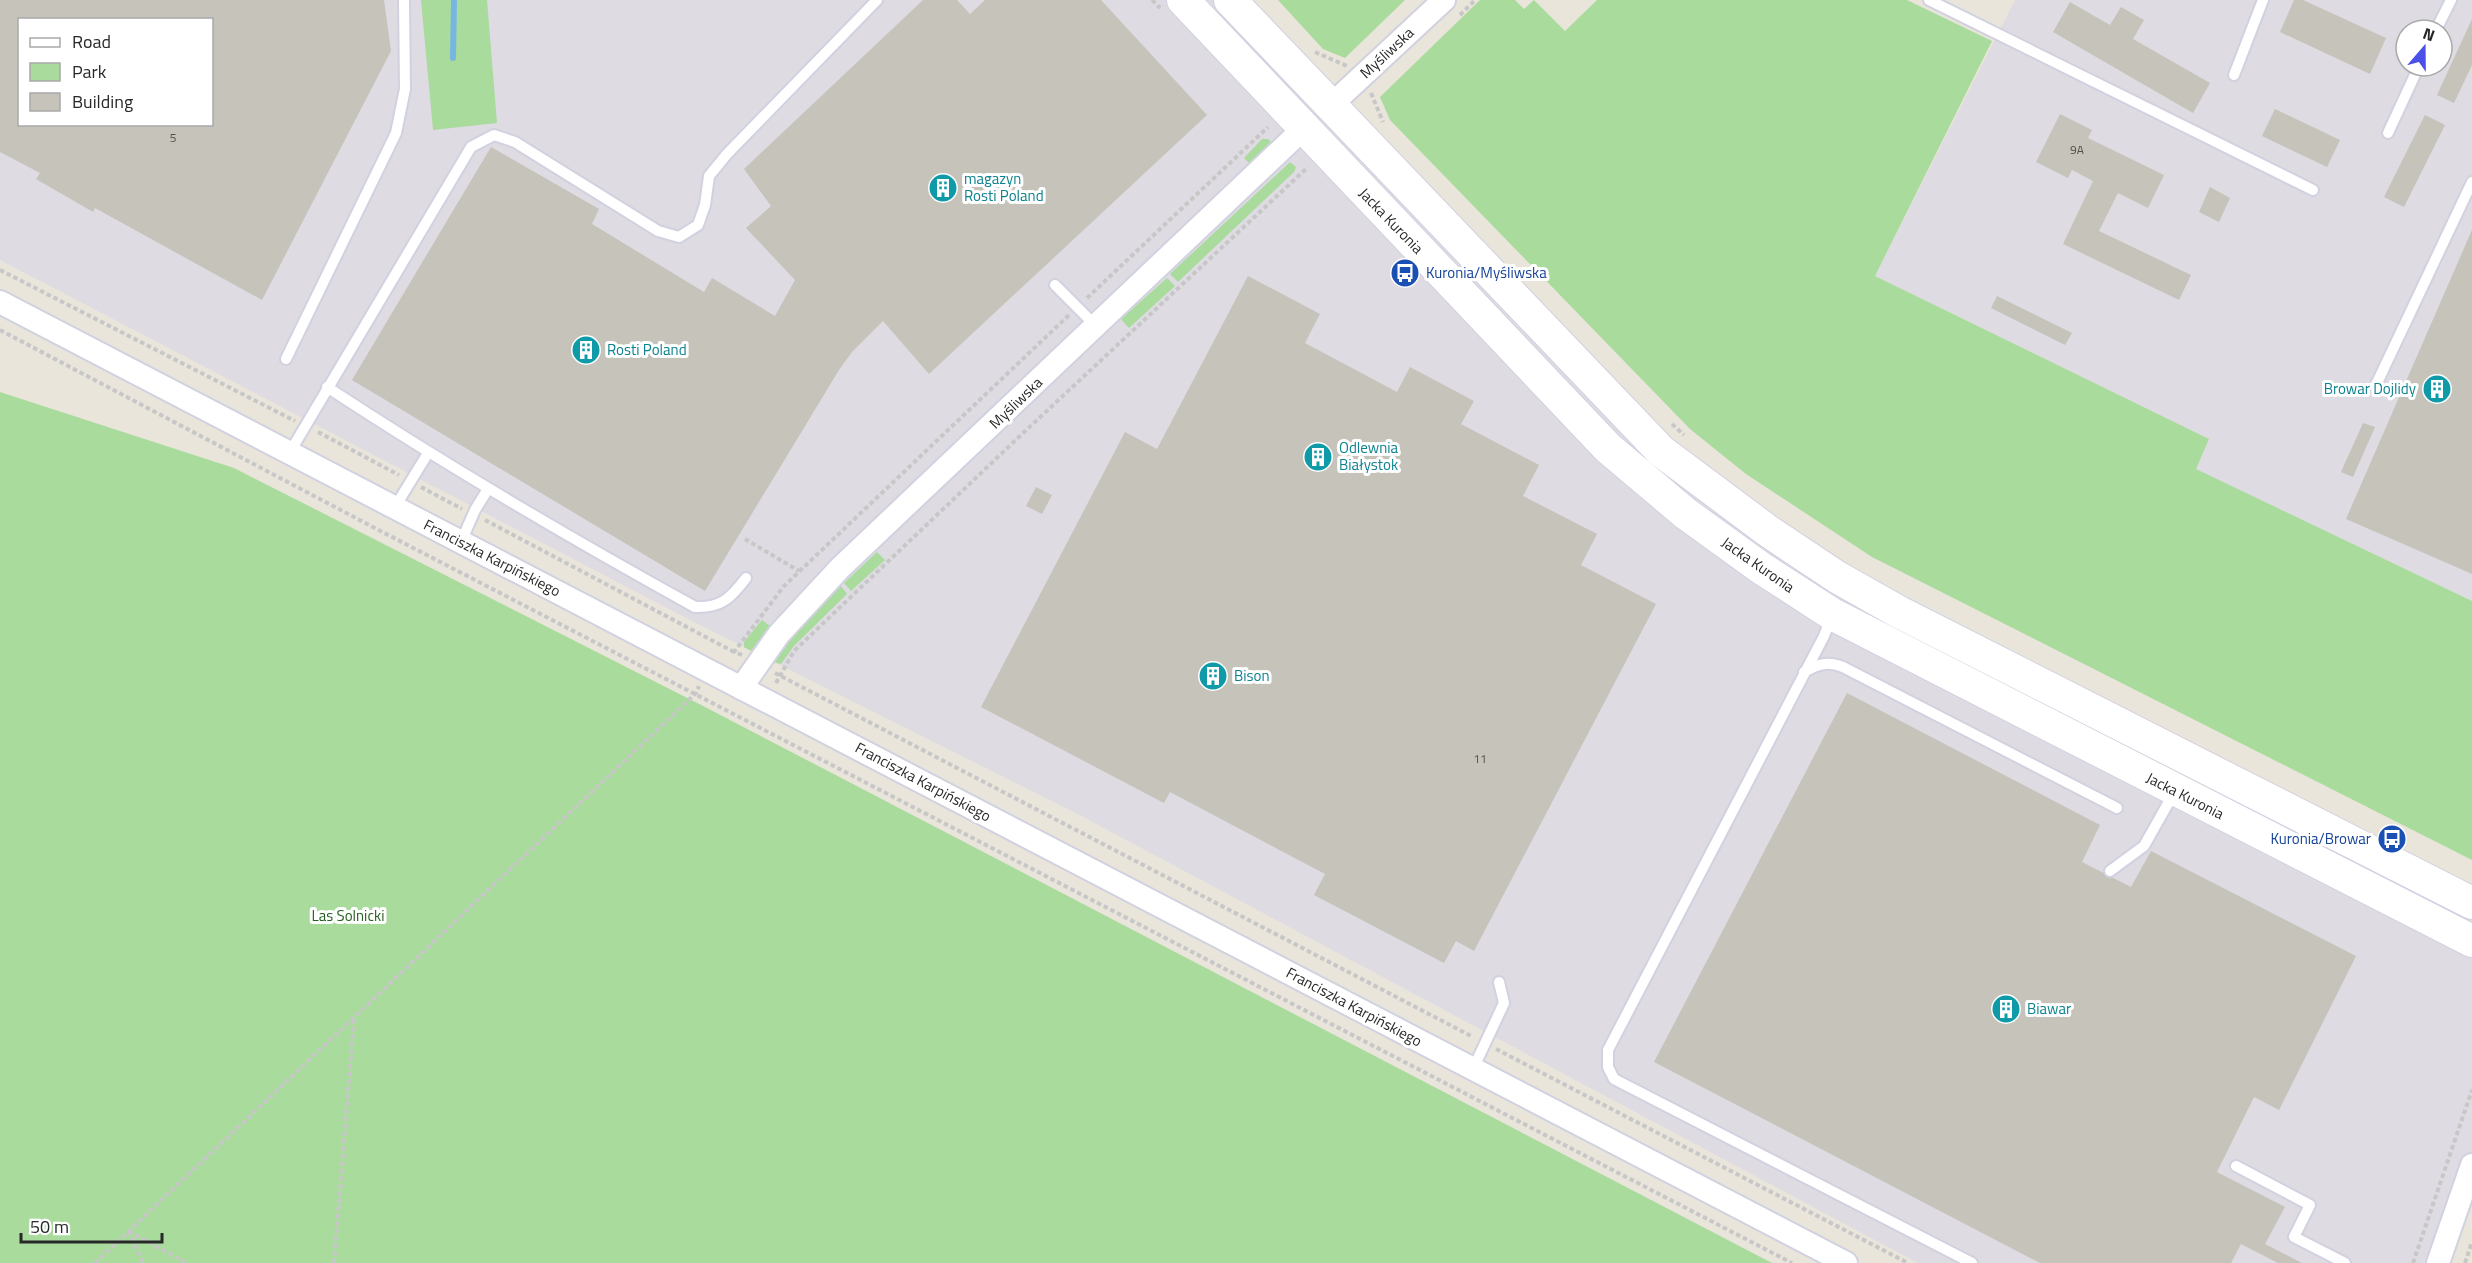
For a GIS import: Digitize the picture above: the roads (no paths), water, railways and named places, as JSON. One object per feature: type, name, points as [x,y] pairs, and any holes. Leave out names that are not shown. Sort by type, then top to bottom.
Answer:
[{"type":"main road","name":"Jacka Kuronia","points":[[1183,0],[1608,448],[1685,513],[1761,568],[1832,614],[2472,941]]},
{"type":"main road","points":[[1230,0],[1661,451],[1768,531],[1837,577],[1899,612],[2472,903]]},
{"type":"main road","points":[[1303,129],[1330,106]]},
{"type":"street","name":"Myśliwska","points":[[1330,106],[1444,0]]},
{"type":"street","name":"Myśliwska","points":[[741,688],[779,634],[840,568],[1303,129]]},
{"type":"street","name":"Franciszka Karpińskiego","points":[[0,302],[1846,1263]]},
{"type":"street","points":[[2438,1263],[2472,1165]]},
{"type":"lane","points":[[286,359],[396,133],[405,88],[404,0]]},
{"type":"lane","points":[[290,452],[471,147],[494,135],[515,142],[658,231],[679,237],[698,225],[705,205],[709,176],[727,154],[877,0]]},
{"type":"lane","points":[[1929,0],[2313,190]]},
{"type":"lane","points":[[2234,75],[2263,0]]},
{"type":"lane","points":[[2442,18],[2451,0]]},
{"type":"lane","points":[[2388,133],[2413,78]]},
{"type":"lane","points":[[2375,387],[2472,182]]},
{"type":"lane","points":[[1055,285],[1096,326]]},
{"type":"lane","points":[[327,387],[488,489],[695,607],[711,608],[726,602],[746,578]]},
{"type":"lane","points":[[395,507],[428,453]]},
{"type":"lane","points":[[462,542],[488,489]]},
{"type":"lane","points":[[1832,614],[1824,636],[1803,672],[1608,1050],[1608,1067],[1614,1079],[1972,1263]]},
{"type":"lane","points":[[1803,672],[1818,664],[1833,663],[1843,667],[2117,808]]},
{"type":"lane","points":[[2110,871],[2144,846],[2175,791]]},
{"type":"lane","points":[[1473,1069],[1504,1003],[1498,982]]},
{"type":"lane","points":[[2236,1166],[2310,1205],[2294,1237],[2345,1263]]},
{"type":"waterway","points":[[453,58],[454,0]]},
{"type":"place","name":"magazyn Rosti Poland","points":[[943,188]]},
{"type":"place","name":"Kuronia/Myśliwska","points":[[1405,273]]},
{"type":"place","name":"Rosti Poland","points":[[586,350]]},
{"type":"place","name":"Browar Dojlidy","points":[[2437,389]]},
{"type":"place","name":"Odlewnia Białystok","points":[[1318,457]]},
{"type":"place","name":"Bison","points":[[1213,676]]},
{"type":"place","name":"Kuronia/Browar","points":[[2392,839]]},
{"type":"place","name":"Biawar","points":[[2006,1009]]},
{"type":"park label","name":"Las Solnicki","points":[[348,916]]}]
